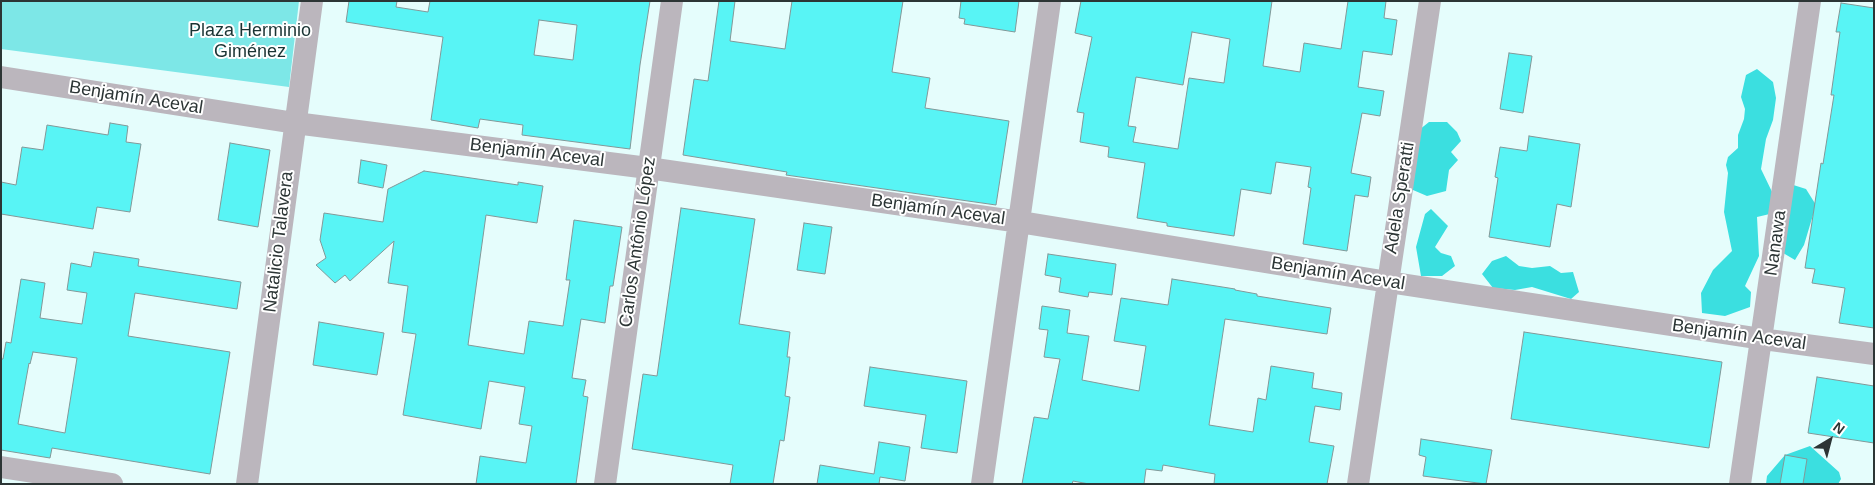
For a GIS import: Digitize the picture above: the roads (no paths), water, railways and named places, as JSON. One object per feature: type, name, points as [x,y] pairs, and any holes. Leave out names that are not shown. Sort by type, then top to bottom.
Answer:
[{"type":"street","name":"Natalicio Talavera","points":[[247,484],[312,1]]},
{"type":"street","name":"Carlos Antônio López","points":[[605,484],[672,1]]},
{"type":"street","points":[[982,484],[1050,1]]},
{"type":"street","name":"Adela Speratti","points":[[1358,484],[1430,1]]},
{"type":"street","name":"Nanawa","points":[[1740,484],[1810,1]]},
{"type":"street","name":"Benjamín Aceval","points":[[1,77],[295,123],[648,168],[1020,222],[1388,282],[1762,339],[1874,354]]},
{"type":"street","points":[[1,466],[112,484]]},
{"type":"park label","name":"Plaza Herminio Giménez","points":[[250,41]]}]
